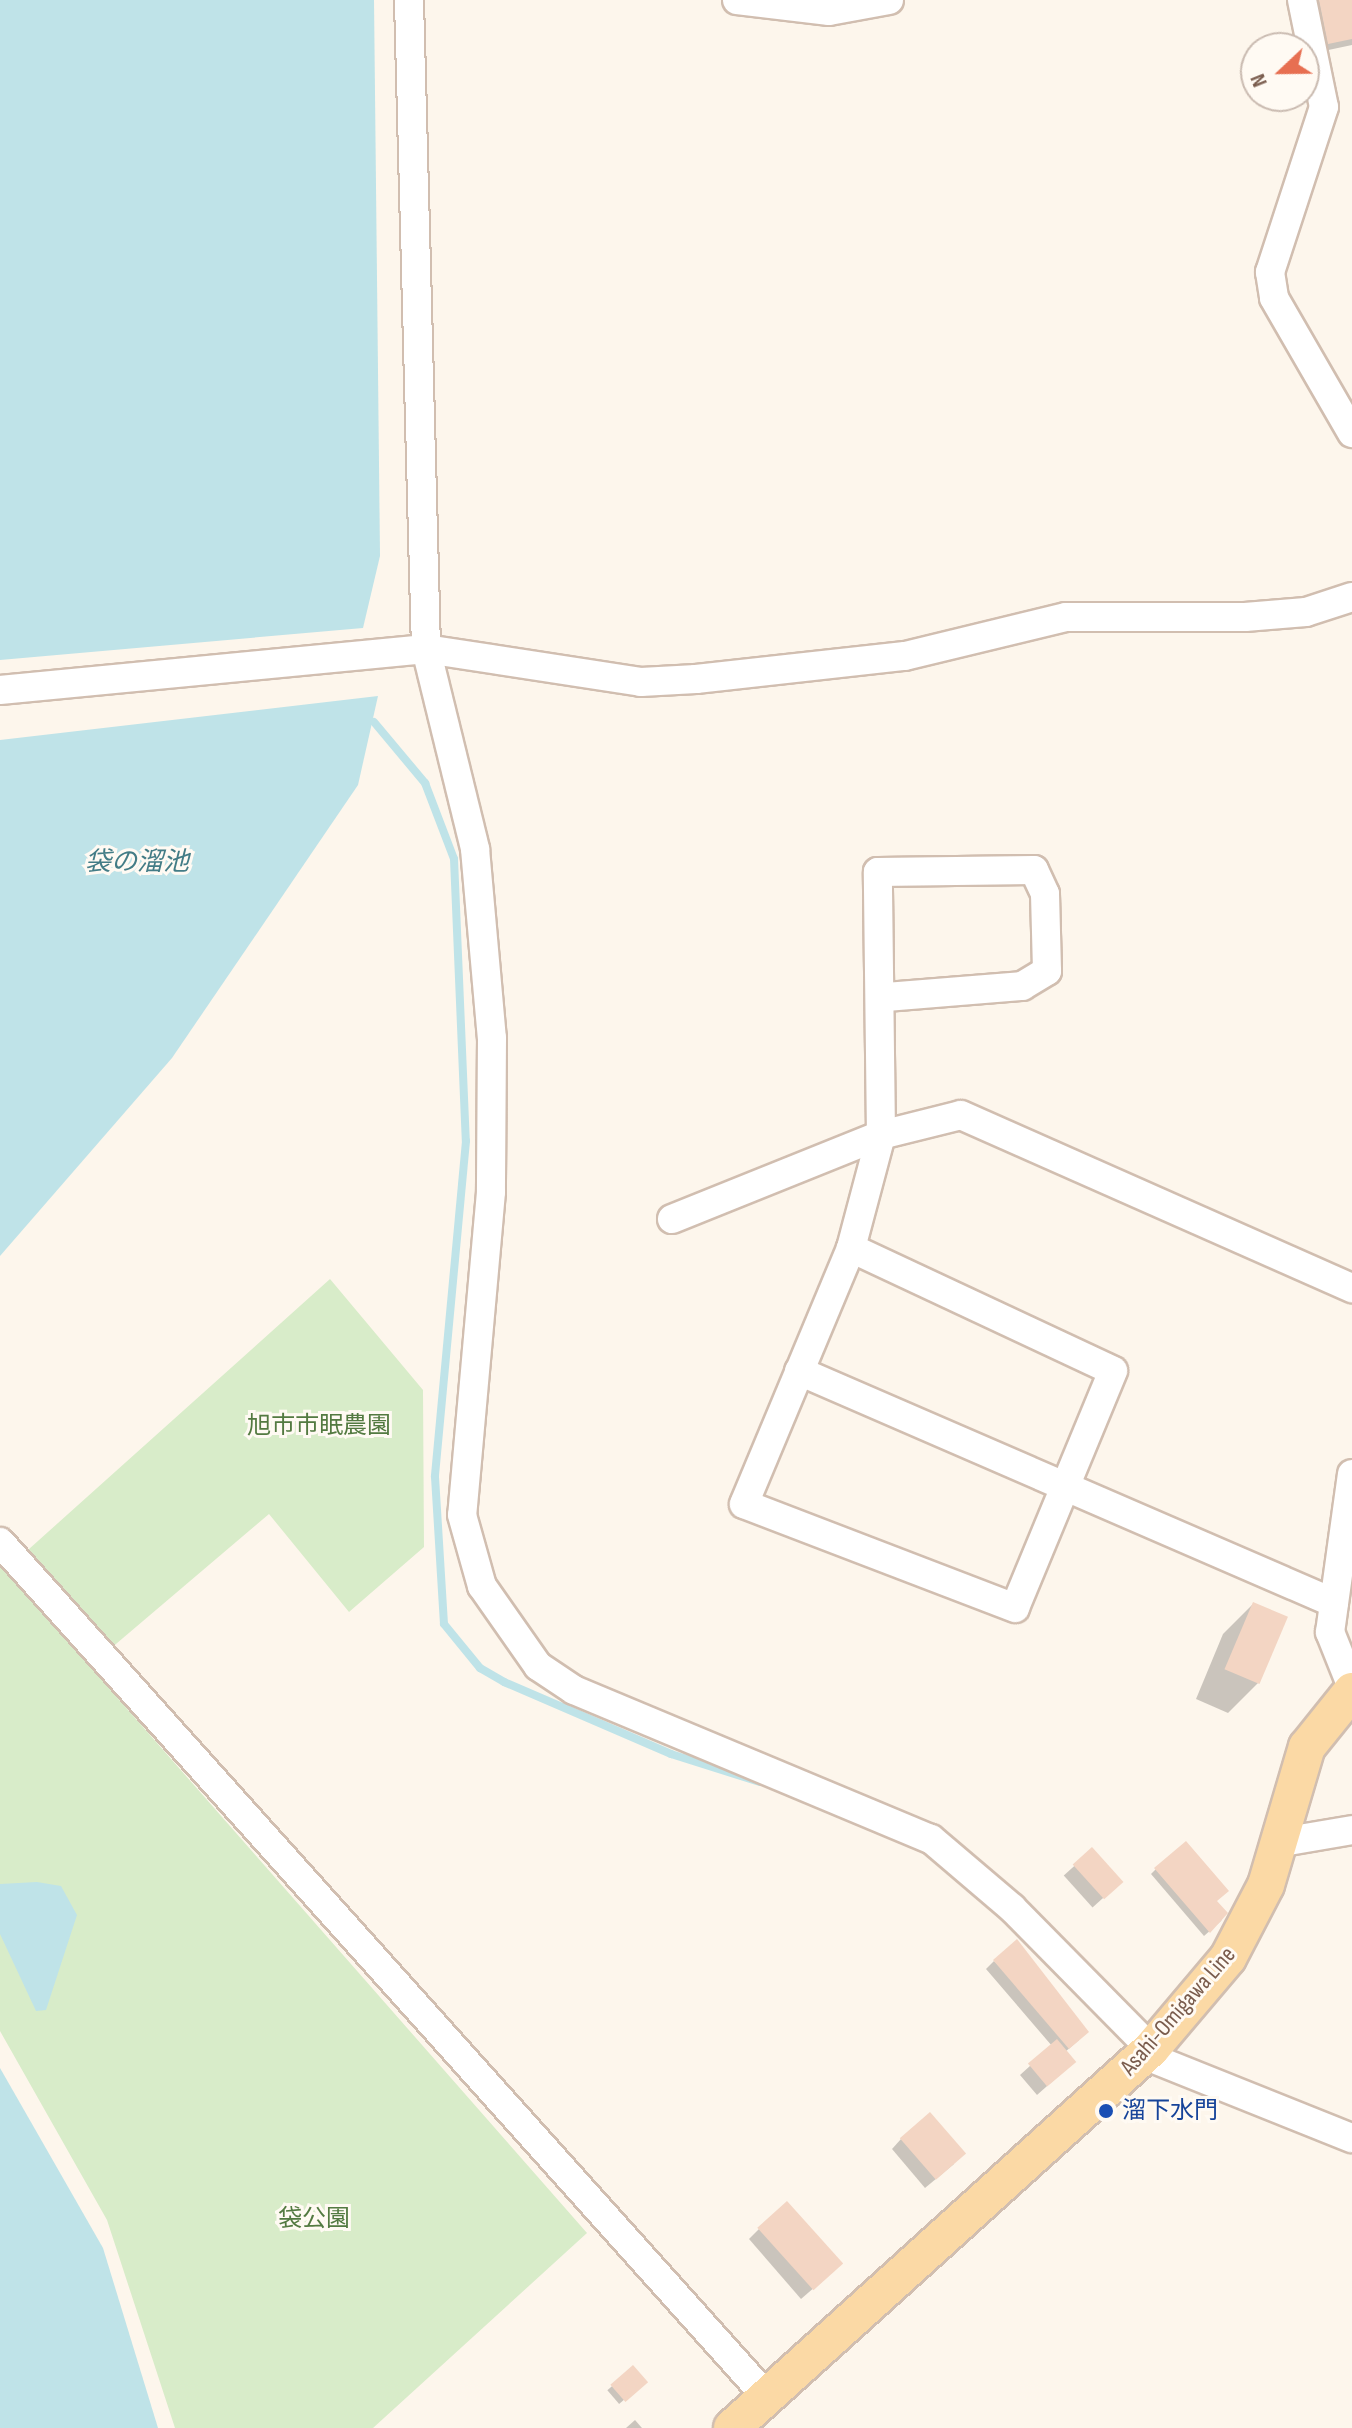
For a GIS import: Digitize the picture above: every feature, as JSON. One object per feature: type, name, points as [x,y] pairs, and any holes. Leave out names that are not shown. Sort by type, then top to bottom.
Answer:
[{"type":"main road","name":"Asahi-Omigawa Line","points":[[732,2428],[1147,2052],[1245,1933],[1282,1842],[1307,1747],[1352,1689]]},
{"type":"street","points":[[409,0],[426,649],[475,849],[488,935],[495,1119],[462,1515],[494,1612],[538,1666],[574,1690],[931,1839],[1012,1908],[1147,2052],[1352,2138]]},
{"type":"street","points":[[737,0],[829,11],[889,0]]},
{"type":"street","points":[[1302,0],[1324,107],[1270,272],[1274,298],[1352,433]]},
{"type":"street","points":[[0,690],[426,649],[641,682],[905,656],[1066,617],[1245,617],[1306,612],[1352,597]]},
{"type":"street","points":[[851,1248],[1113,1371],[1062,1486],[1015,1608],[744,1504],[851,1248],[881,1135],[884,997],[878,872],[1034,870],[1045,894],[1047,971],[1022,986],[884,997]]},
{"type":"street","points":[[672,1219],[881,1135],[961,1115],[1352,1288]]},
{"type":"street","points":[[799,1371],[1334,1603]]},
{"type":"street","points":[[1352,1474],[1334,1603],[1334,1653],[1352,1689]]},
{"type":"street","points":[[0,1542],[767,2397]]},
{"type":"street","points":[[1282,1842],[1352,1830]]},
{"type":"green space","name":"旭市市眠農園","points":[[330,1279],[423,1390],[424,1547],[349,1612],[269,1514],[103,1655],[19,1558]]},
{"type":"green space","name":"袋公園","points":[[0,1564],[587,2233],[373,2428],[175,2428],[107,2220],[0,2031]]},
{"type":"water","points":[[0,0],[374,0],[380,556],[363,628],[0,660]]},
{"type":"water","name":"袋の溜池","points":[[378,696],[358,785],[172,1058],[0,1256],[0,740]]},
{"type":"water","points":[[37,1882],[61,1886],[77,1915],[46,2010],[36,2011],[0,1934],[0,1884]]},
{"type":"water","points":[[0,2068],[103,2248],[158,2428],[0,2428]]},
{"type":"building","points":[[1319,0],[1352,0],[1352,39],[1328,44]]},
{"type":"building","points":[[1253,1602],[1288,1617],[1259,1684],[1224,1669]]},
{"type":"building","points":[[1186,1841],[1229,1891],[1217,1901],[1228,1913],[1210,1933],[1154,1868]]},
{"type":"building","points":[[1092,1847],[1123,1882],[1104,1899],[1073,1864]]},
{"type":"building","points":[[1017,1939],[1089,2032],[1069,2049],[993,1960]]},
{"type":"building","points":[[1057,2039],[1076,2062],[1047,2086],[1028,2063]]},
{"type":"building","points":[[930,2112],[966,2154],[936,2180],[900,2138]]},
{"type":"building","points":[[787,2201],[843,2263],[813,2290],[757,2228]]},
{"type":"building","points":[[633,2365],[648,2382],[625,2402],[610,2385]]},
{"type":"waterway","points":[[374,722],[425,783],[454,859],[466,1141],[435,1477],[444,1624],[480,1668],[504,1682],[671,1754],[760,1782]]},
{"type":"place","name":"溜下水門","points":[[1106,2111]]}]
